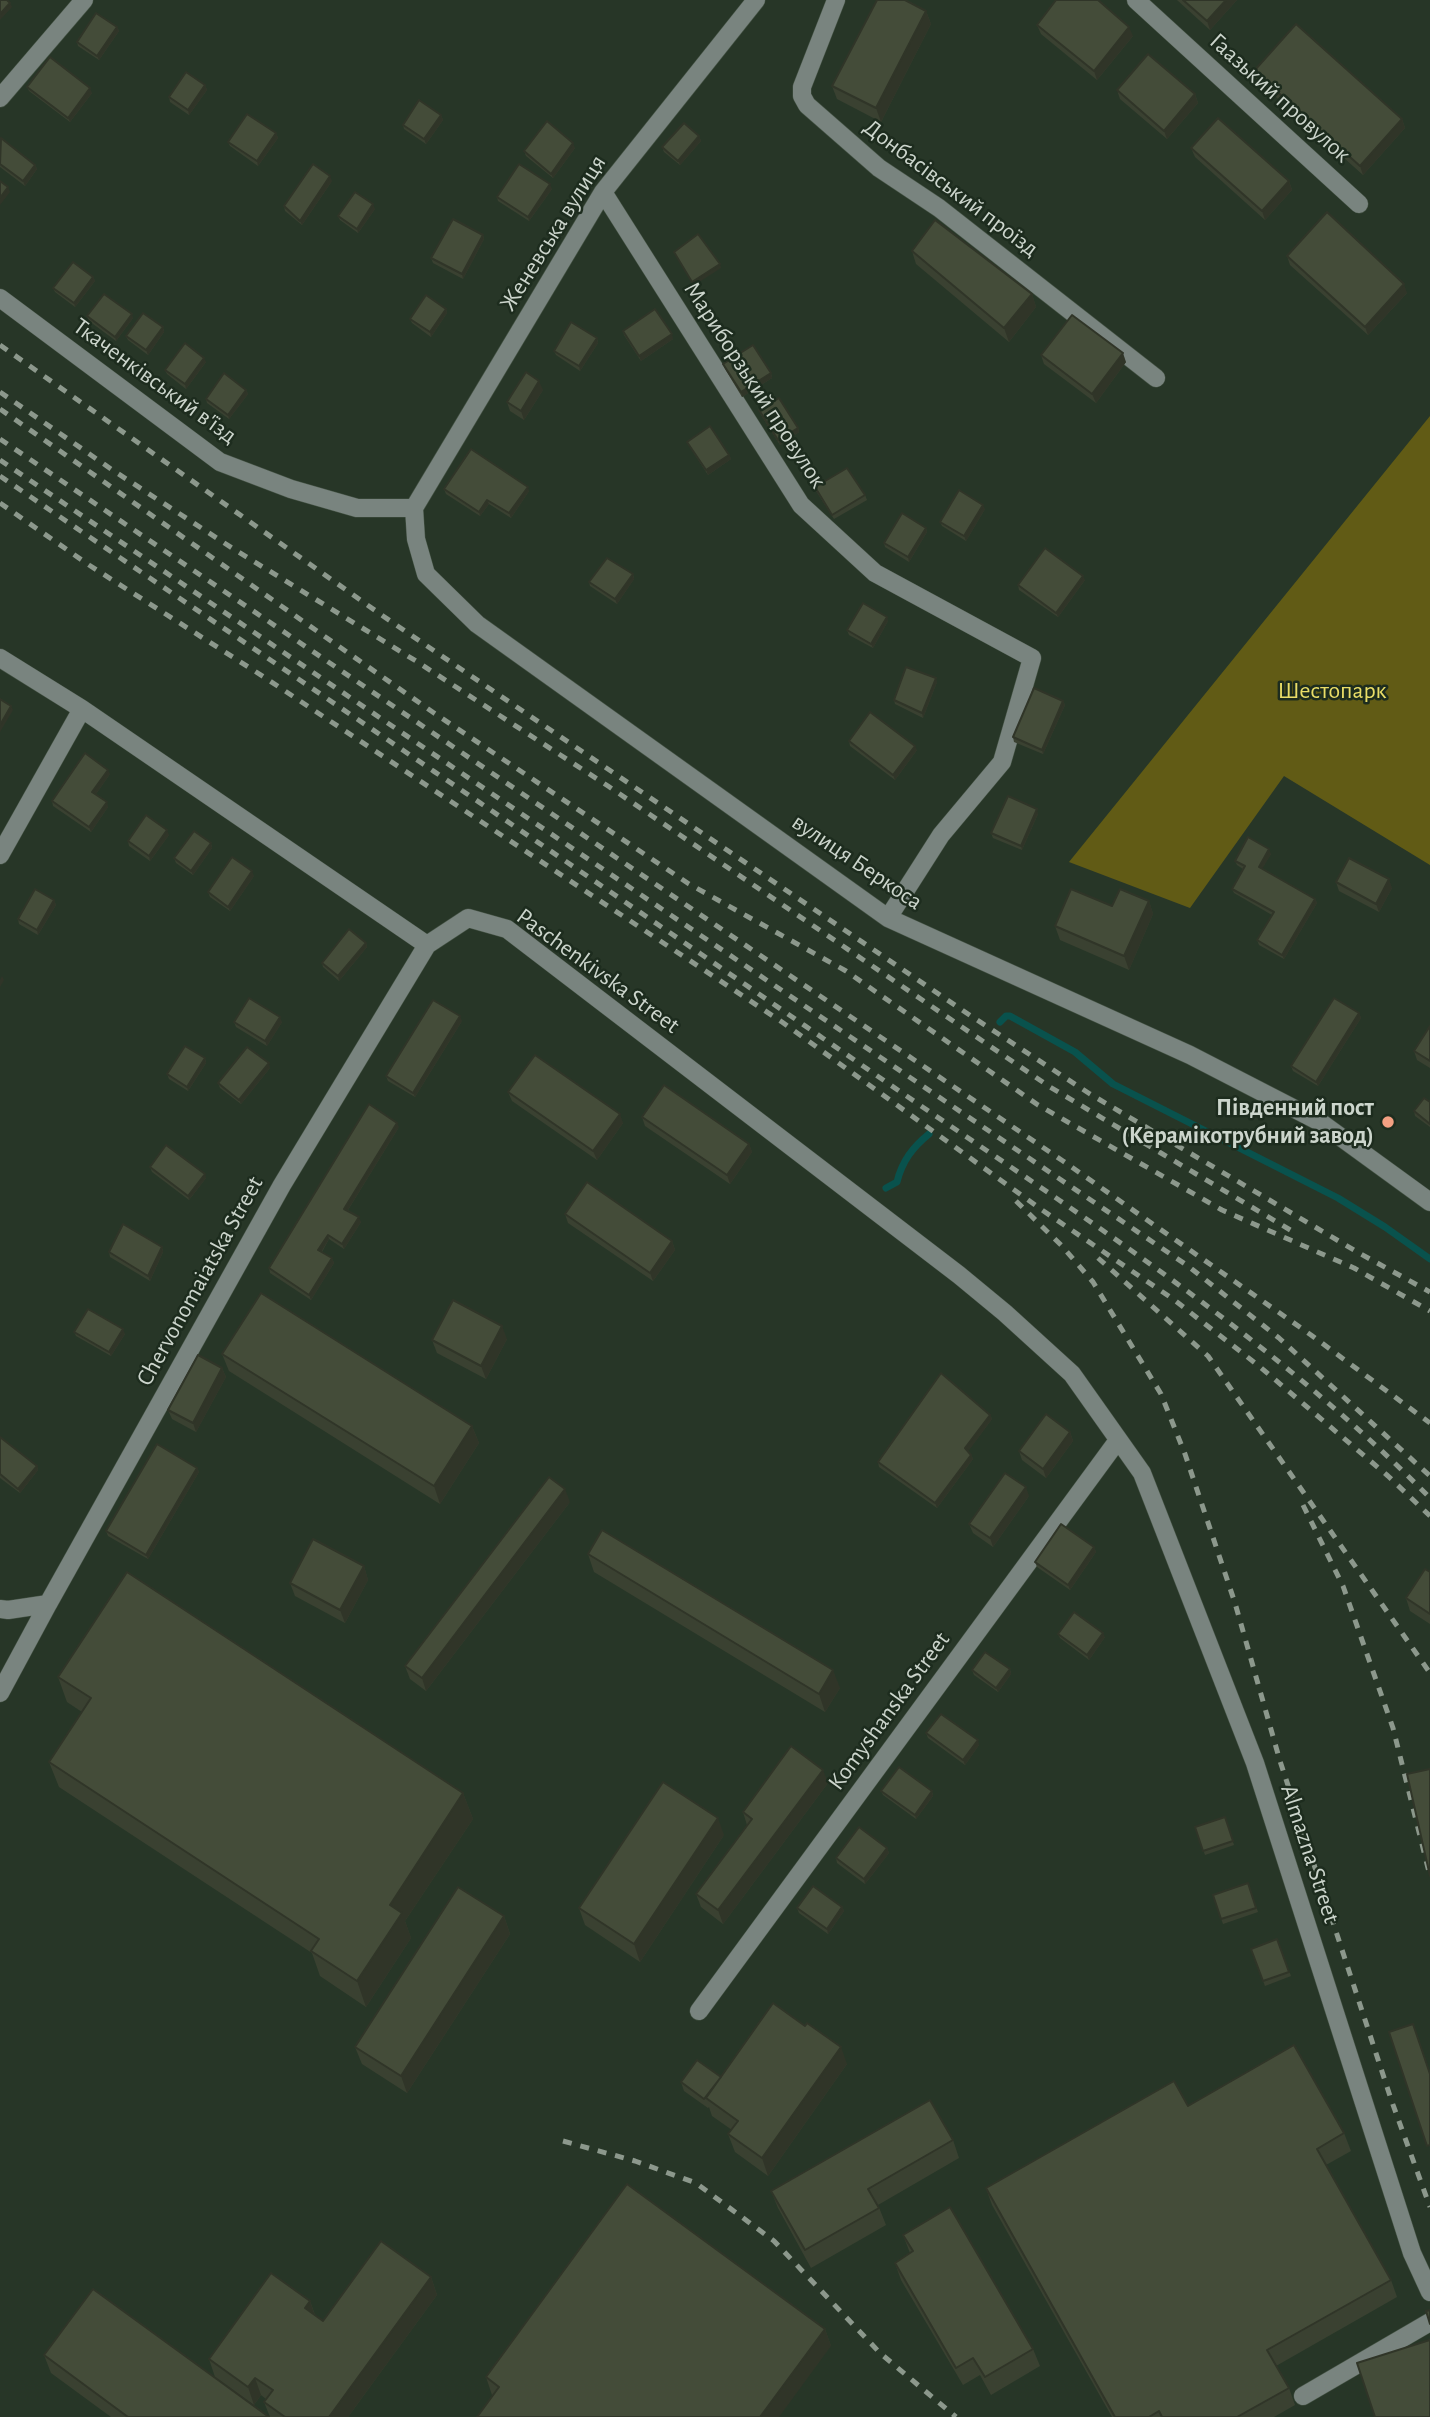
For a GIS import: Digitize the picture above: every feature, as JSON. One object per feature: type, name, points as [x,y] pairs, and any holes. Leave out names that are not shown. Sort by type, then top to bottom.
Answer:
[{"type":"street","points":[[0,98],[84,0]]},
{"type":"street","name":"Женевська вулиця","points":[[414,509],[603,192],[756,0]]},
{"type":"street","name":"Донбасівський проїзд","points":[[836,0],[802,87],[802,96],[807,105],[879,168],[939,208],[1156,377]]},
{"type":"street","name":"Гаазький провулок","points":[[1136,0],[1359,204]]},
{"type":"street","name":"Мариборзький провулок","points":[[603,192],[801,505],[875,573],[1032,658],[1002,761],[941,835],[888,918]]},
{"type":"street","name":"Ткаченківський в'їзд","points":[[0,298],[220,462],[291,489],[357,508],[414,509]]},
{"type":"street","name":"вулиця Беркоса","points":[[414,509],[416,539],[426,574],[477,624],[888,918],[1190,1055],[1320,1122],[1430,1202]]},
{"type":"street","points":[[0,657],[82,709],[427,945]]},
{"type":"street","points":[[0,855],[82,709]]},
{"type":"street","name":"Paschenkivska Street","points":[[427,945],[468,918],[507,929],[1005,1313],[1072,1374],[1118,1440]]},
{"type":"street","name":"Chervonomaiatska Street","points":[[0,1693],[282,1185],[427,945]]},
{"type":"street","name":"Komyshanska Street","points":[[699,2011],[1118,1440]]},
{"type":"street","name":"Almazna Street","points":[[1118,1440],[1142,1473],[1255,1763],[1412,2253],[1430,2292]]},
{"type":"street","points":[[0,1609],[48,1604]]},
{"type":"street","points":[[1303,2396],[1430,2322]]},
{"type":"green space","name":"Шестопарк","points":[[1430,416],[1430,865],[1284,776],[1190,908],[1069,862]]},
{"type":"building","points":[[0,0],[10,3],[0,14]]},
{"type":"building","points":[[877,0],[905,0],[926,11],[876,108],[832,86]]},
{"type":"building","points":[[1056,0],[1098,0],[1129,27],[1094,71],[1037,25]]},
{"type":"building","points":[[1183,0],[1226,0],[1207,21]]},
{"type":"building","points":[[96,13],[117,27],[97,56],[77,42]]},
{"type":"building","points":[[1296,24],[1402,119],[1360,166],[1254,71]]},
{"type":"building","points":[[1148,54],[1195,94],[1164,131],[1117,90]]},
{"type":"building","points":[[50,57],[90,88],[68,118],[27,87]]},
{"type":"building","points":[[186,72],[205,85],[188,110],[169,97]]},
{"type":"building","points":[[419,100],[441,115],[424,139],[403,125]]},
{"type":"building","points":[[247,114],[276,133],[257,161],[228,142]]},
{"type":"building","points":[[1218,118],[1289,181],[1262,211],[1191,148]]},
{"type":"building","points":[[547,121],[573,143],[551,174],[524,151]]},
{"type":"building","points":[[684,123],[699,136],[678,161],[662,147]]},
{"type":"building","points":[[1,138],[35,165],[23,181],[0,164]]},
{"type":"building","points":[[313,164],[330,176],[300,221],[284,206]]},
{"type":"building","points":[[519,164],[550,184],[528,217],[497,197]]},
{"type":"building","points":[[0,181],[8,187],[0,198]]},
{"type":"building","points":[[355,192],[373,204],[357,229],[338,216]]},
{"type":"building","points":[[1327,212],[1404,284],[1365,327],[1287,256]]},
{"type":"building","points":[[453,219],[483,235],[462,274],[431,258]]},
{"type":"building","points":[[935,220],[1032,294],[1004,328],[912,251]]},
{"type":"building","points":[[698,234],[720,264],[692,282],[674,252]]},
{"type":"building","points":[[73,262],[93,277],[74,303],[53,288]]},
{"type":"building","points":[[104,294],[132,314],[115,337],[87,316]]},
{"type":"building","points":[[426,295],[446,309],[430,332],[410,319]]},
{"type":"building","points":[[655,309],[672,334],[639,356],[623,331]]},
{"type":"building","points":[[143,313],[163,327],[146,350],[126,336]]},
{"type":"building","points":[[1072,315],[1123,353],[1092,394],[1041,355]]},
{"type":"building","points":[[571,322],[597,338],[579,366],[554,351]]},
{"type":"building","points":[[185,343],[204,358],[185,384],[165,370]]},
{"type":"building","points":[[753,345],[771,373],[741,392],[723,364]]},
{"type":"building","points":[[526,372],[539,381],[521,411],[507,402]]},
{"type":"building","points":[[224,373],[246,390],[228,415],[206,399]]},
{"type":"building","points":[[779,398],[798,428],[778,440],[759,410]]},
{"type":"building","points":[[710,426],[729,455],[706,470],[687,442]]},
{"type":"building","points":[[471,449],[528,487],[509,513],[487,500],[479,512],[444,489]]},
{"type":"building","points":[[847,468],[865,495],[832,515],[815,487]]},
{"type":"building","points":[[959,490],[983,505],[964,536],[940,522]]},
{"type":"building","points":[[902,513],[926,528],[908,557],[884,543]]},
{"type":"building","points":[[1045,548],[1083,576],[1056,613],[1018,585]]},
{"type":"building","points":[[607,558],[633,574],[615,599],[589,582]]},
{"type":"building","points":[[863,603],[887,617],[871,644],[847,630]]},
{"type":"building","points":[[906,667],[936,678],[922,713],[894,700]]},
{"type":"building","points":[[1034,688],[1063,701],[1042,750],[1013,737]]},
{"type":"building","points":[[0,699],[11,706],[0,725]]},
{"type":"building","points":[[870,712],[915,746],[893,775],[849,741]]},
{"type":"building","points":[[85,753],[108,770],[92,792],[107,802],[89,827],[52,801]]},
{"type":"building","points":[[1008,796],[1037,809],[1021,846],[991,833]]},
{"type":"building","points":[[146,815],[167,830],[149,856],[128,841]]},
{"type":"building","points":[[194,831],[211,843],[191,871],[174,858]]},
{"type":"building","points":[[1248,837],[1269,849],[1259,867],[1315,899],[1282,955],[1257,940],[1274,912],[1232,889],[1245,866],[1235,861]]},
{"type":"building","points":[[232,857],[252,871],[228,907],[208,892]]},
{"type":"building","points":[[1349,858],[1389,879],[1376,904],[1336,882]]},
{"type":"building","points":[[35,889],[54,900],[37,930],[18,919]]},
{"type":"building","points":[[1071,889],[1112,906],[1120,889],[1149,901],[1124,956],[1055,926]]},
{"type":"building","points":[[349,929],[366,943],[338,976],[322,963]]},
{"type":"building","points":[[249,998],[280,1017],[265,1041],[234,1022]]},
{"type":"building","points":[[1334,998],[1359,1013],[1316,1082],[1291,1066]]},
{"type":"building","points":[[433,1000],[460,1016],[413,1093],[386,1076]]},
{"type":"building","points":[[1430,1026],[1430,1061],[1414,1051]]},
{"type":"building","points":[[185,1046],[205,1058],[187,1087],[167,1074]]},
{"type":"building","points":[[247,1047],[269,1063],[239,1100],[218,1083]]},
{"type":"building","points":[[535,1055],[620,1114],[593,1151],[508,1092]]},
{"type":"building","points":[[664,1085],[749,1144],[727,1175],[642,1117]]},
{"type":"building","points":[[1424,1098],[1430,1102],[1430,1124],[1414,1111]]},
{"type":"building","points":[[369,1104],[397,1123],[344,1209],[359,1217],[342,1244],[328,1235],[318,1250],[332,1258],[309,1295],[269,1268]]},
{"type":"building","points":[[166,1145],[205,1174],[188,1196],[150,1167]]},
{"type":"building","points":[[587,1182],[672,1241],[650,1273],[565,1214]]},
{"type":"building","points":[[123,1224],[162,1247],[148,1276],[109,1252]]},
{"type":"building","points":[[261,1293],[472,1426],[434,1486],[222,1354]]},
{"type":"building","points":[[453,1300],[502,1326],[481,1366],[432,1340]]},
{"type":"building","points":[[88,1309],[123,1329],[109,1352],[74,1332]]},
{"type":"building","points":[[198,1355],[222,1368],[193,1423],[168,1410]]},
{"type":"building","points":[[941,1373],[990,1415],[965,1448],[971,1455],[935,1503],[878,1462]]},
{"type":"building","points":[[1046,1414],[1070,1432],[1043,1469],[1019,1451]]},
{"type":"building","points":[[0,1437],[37,1466],[18,1489],[0,1474]]},
{"type":"building","points":[[157,1444],[197,1468],[146,1555],[106,1531]]},
{"type":"building","points":[[1005,1473],[1026,1487],[990,1538],[969,1524]]},
{"type":"building","points":[[549,1477],[565,1489],[422,1678],[405,1666]]},
{"type":"building","points":[[1061,1524],[1094,1547],[1068,1585],[1035,1562]]},
{"type":"building","points":[[602,1530],[833,1670],[819,1694],[588,1554]]},
{"type":"building","points":[[313,1539],[364,1566],[340,1610],[290,1583]]},
{"type":"building","points":[[1425,1569],[1430,1572],[1430,1614],[1406,1598]]},
{"type":"building","points":[[127,1572],[463,1793],[390,1905],[402,1913],[357,1981],[311,1951],[319,1939],[49,1762],[91,1698],[58,1677]]},
{"type":"building","points":[[1074,1612],[1103,1633],[1087,1655],[1058,1634]]},
{"type":"building","points":[[985,1652],[1010,1669],[996,1688],[972,1670]]},
{"type":"building","points":[[941,1714],[978,1740],[963,1760],[926,1733]]},
{"type":"building","points":[[791,1746],[823,1770],[718,1910],[696,1894],[752,1819],[743,1812]]},
{"type":"building","points":[[899,1767],[932,1791],[915,1815],[881,1791]]},
{"type":"building","points":[[1430,1769],[1430,1876],[1407,1774]]},
{"type":"building","points":[[663,1782],[718,1818],[634,1944],[579,1908]]},
{"type":"building","points":[[1225,1817],[1233,1841],[1203,1851],[1195,1827]]},
{"type":"building","points":[[859,1827],[887,1848],[864,1879],[836,1858]]},
{"type":"building","points":[[1248,1883],[1256,1908],[1221,1919],[1213,1895]]},
{"type":"building","points":[[813,1886],[842,1907],[827,1929],[797,1908]]},
{"type":"building","points":[[458,1887],[504,1916],[401,2076],[355,2047]]},
{"type":"building","points":[[1277,1939],[1289,1972],[1263,1981],[1251,1949]]},
{"type":"building","points":[[773,2003],[841,2047],[762,2158],[728,2134],[738,2121],[706,2098]]},
{"type":"building","points":[[1413,2024],[1430,2074],[1430,2145],[1427,2146],[1389,2032]]},
{"type":"building","points":[[1294,2045],[1344,2133],[1317,2149],[1391,2280],[1267,2350],[1289,2388],[1237,2417],[1162,2417],[1159,2411],[1149,2417],[1115,2417],[986,2188],[1174,2081],[1188,2106]]},
{"type":"building","points":[[697,2060],[721,2077],[704,2099],[681,2082]]},
{"type":"building","points":[[930,2100],[953,2140],[868,2189],[879,2208],[805,2250],[771,2191]]},
{"type":"building","points":[[627,2184],[825,2329],[760,2417],[477,2417],[499,2387],[486,2377]]},
{"type":"building","points":[[950,2207],[1033,2349],[985,2377],[973,2358],[956,2368],[895,2263],[913,2251],[903,2235]]},
{"type":"building","points":[[381,2241],[431,2277],[329,2417],[285,2417],[264,2402],[273,2390],[255,2378],[248,2387],[209,2359],[271,2273],[310,2301],[305,2308],[323,2321]]},
{"type":"building","points":[[93,2289],[269,2417],[128,2417],[44,2355]]},
{"type":"building","points":[[1430,2340],[1430,2417],[1375,2417],[1357,2363]]},
{"type":"waterway","points":[[1000,1022],[1010,1016],[1075,1052],[1113,1084],[1338,1198],[1430,1259]]},
{"type":"waterway","points":[[886,1188],[897,1182],[909,1155],[929,1134]]},
{"type":"railway","points":[[0,345],[383,616],[968,1014],[1090,1094],[1430,1292]]},
{"type":"railway","points":[[0,392],[232,548],[416,661],[608,786],[1050,1087],[1297,1234]]},
{"type":"railway","points":[[0,409],[434,713],[689,884],[846,971],[1038,1105],[1222,1210],[1354,1268],[1430,1311]]},
{"type":"railway","points":[[0,439],[1063,1161],[1311,1335],[1430,1423]]},
{"type":"railway","points":[[0,460],[1188,1266],[1279,1338],[1430,1476]]},
{"type":"railway","points":[[0,476],[1092,1223],[1302,1380],[1430,1498]]},
{"type":"railway","points":[[0,503],[89,565],[264,677],[782,1022],[1042,1210],[1173,1299],[1259,1366],[1388,1476],[1430,1516]]},
{"type":"railway","points":[[1016,1201],[1062,1246],[1093,1282],[1161,1394],[1185,1454],[1235,1603],[1280,1761],[1392,2102],[1430,2207]]},
{"type":"railway","points":[[1098,1258],[1208,1356],[1430,1673]]},
{"type":"railway","points":[[1303,1505],[1343,1586],[1393,1728],[1430,1876]]},
{"type":"railway","points":[[563,2141],[635,2161],[696,2183],[774,2241],[880,2353],[956,2417]]},
{"type":"place","name":"Південний пост (Керамікотрубний завод)","points":[[1388,1122]]}]
